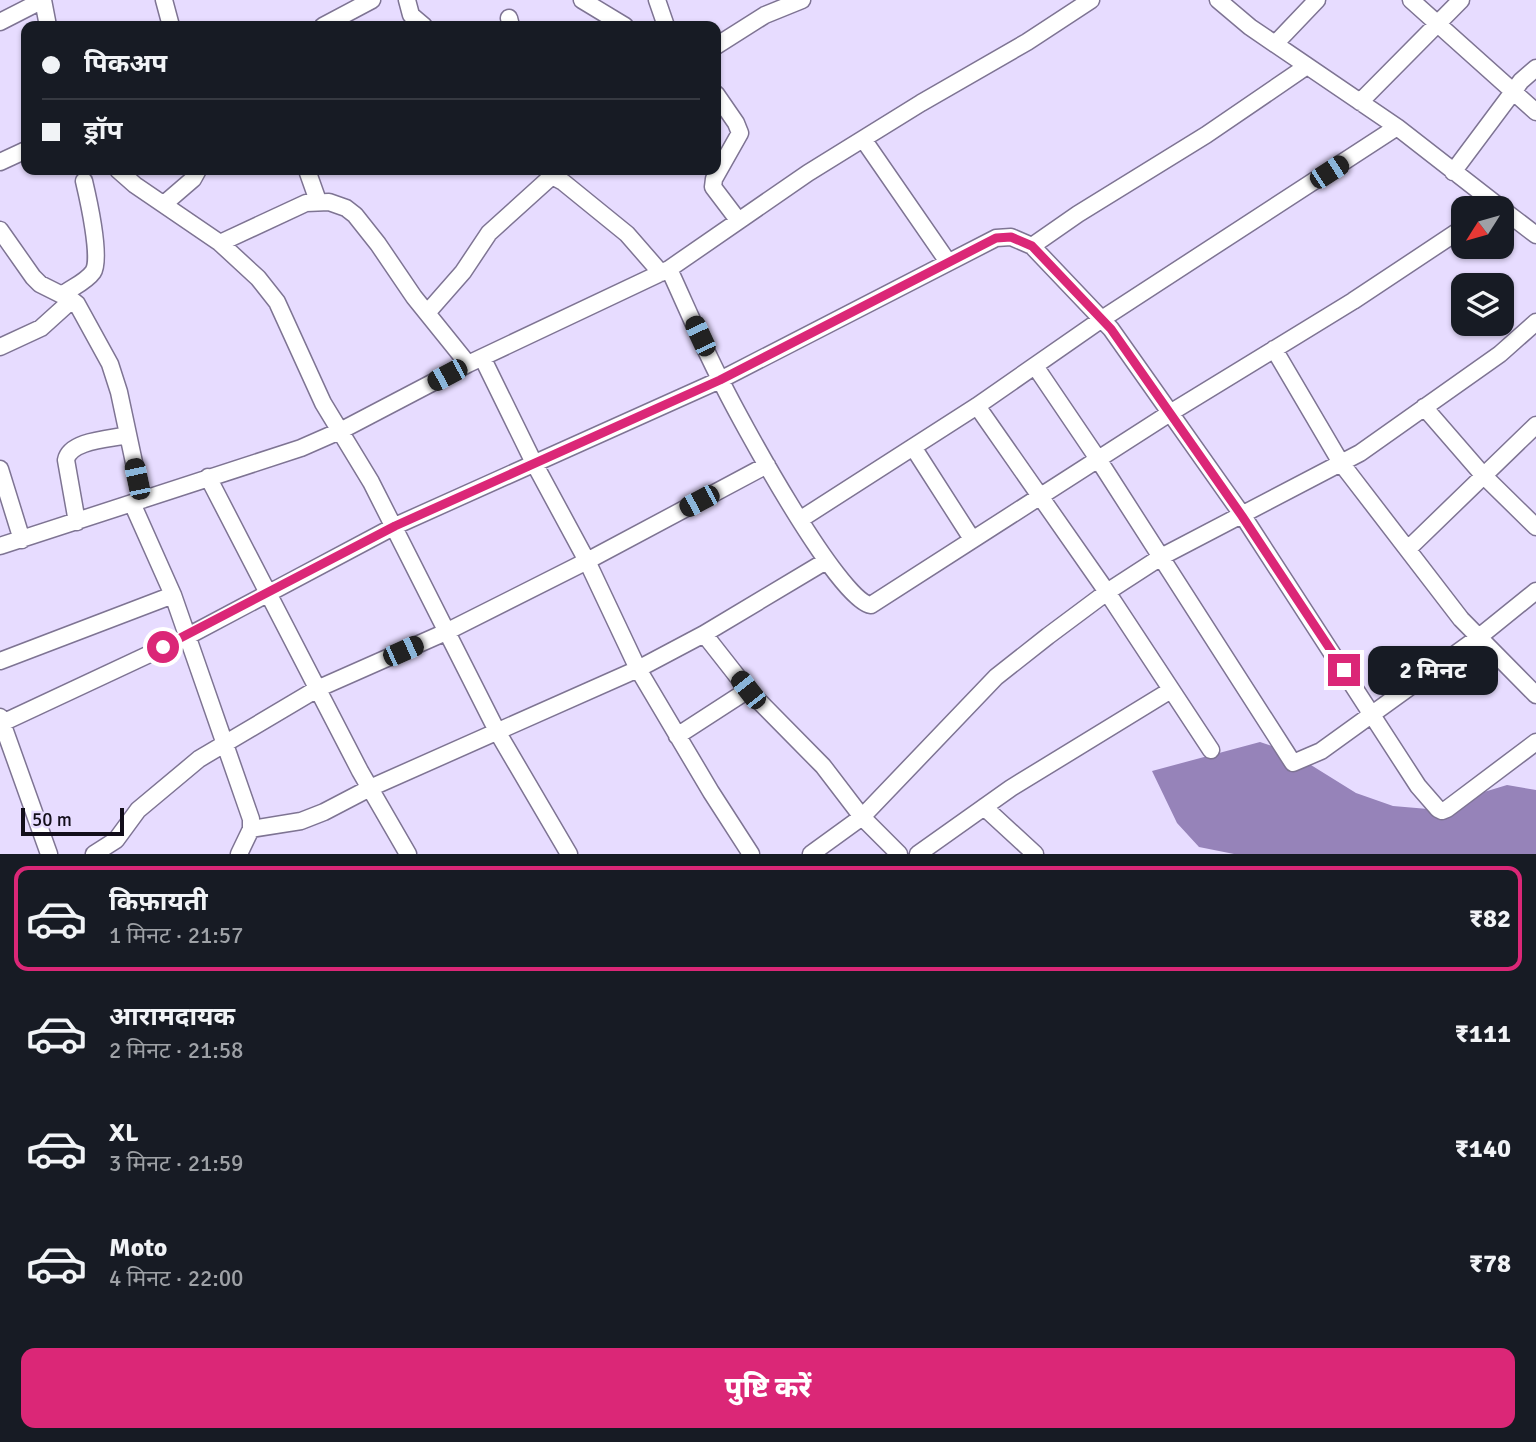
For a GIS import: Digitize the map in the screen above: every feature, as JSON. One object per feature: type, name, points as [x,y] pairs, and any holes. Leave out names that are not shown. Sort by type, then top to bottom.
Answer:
[{"type":"street","points":[[0,22],[43,0],[47,21]]},
{"type":"street","points":[[163,0],[169,21]]},
{"type":"street","points":[[332,21],[372,0]]},
{"type":"street","points":[[407,0],[411,15],[418,21]]},
{"type":"street","points":[[582,0],[617,21]]},
{"type":"street","points":[[657,0],[664,21]]},
{"type":"street","points":[[721,43],[765,16],[802,0]]},
{"type":"street","points":[[0,546],[301,448],[342,430],[475,361],[665,271],[863,139],[1027,42],[1090,0]]},
{"type":"street","points":[[1218,0],[1275,44],[1397,127],[1483,196]]},
{"type":"street","points":[[1275,44],[1317,0]]},
{"type":"street","points":[[1411,0],[1536,112]]},
{"type":"street","points":[[1360,102],[1461,0]]},
{"type":"street","points":[[1032,246],[1078,214],[1206,135],[1307,66]]},
{"type":"street","points":[[1454,172],[1521,80],[1536,68]]},
{"type":"street","points":[[721,101],[740,133],[721,167]]},
{"type":"street","points":[[801,519],[977,406],[1102,319],[1397,127]]},
{"type":"street","points":[[863,139],[948,262]]},
{"type":"street","points":[[0,162],[21,152]]},
{"type":"street","points":[[124,175],[220,243],[258,278],[277,302],[323,403],[342,430],[395,526],[498,733],[569,854]]},
{"type":"street","points":[[164,204],[195,175]]},
{"type":"street","points":[[309,175],[317,201]]},
{"type":"street","points":[[427,313],[463,272],[489,233],[548,175]]},
{"type":"street","points":[[553,175],[627,234],[665,271],[766,466],[826,561],[860,601],[870,605],[1170,413],[1353,301],[1451,236]]},
{"type":"street","points":[[716,175],[713,187],[738,220]]},
{"type":"street","points":[[0,347],[41,328],[95,267],[94,230],[84,181]]},
{"type":"street","points":[[220,243],[306,203],[329,202],[346,208],[355,215],[427,313],[475,361],[587,561],[638,670],[751,854]]},
{"type":"street","points":[[1514,219],[1536,235]]},
{"type":"street","points":[[0,230],[33,277],[40,284],[67,297],[94,333],[110,364],[128,435],[137,502],[173,595],[251,819],[251,829],[239,854]]},
{"type":"street","points":[[49,854],[1,722],[186,636],[395,526],[720,380],[996,238],[1011,237],[1032,246],[1102,319],[1242,516],[1373,713],[1418,786],[1442,811],[1536,742]]},
{"type":"street","points":[[811,854],[862,817],[996,677],[1107,592],[1161,557],[1360,453],[1500,354],[1536,322]]},
{"type":"street","points":[[1274,349],[1341,463],[1461,619],[1536,695]]},
{"type":"street","points":[[1035,366],[1098,459],[1293,763],[1321,751],[1479,637],[1536,591]]},
{"type":"street","points":[[977,406],[1107,592],[1211,750]]},
{"type":"street","points":[[1424,407],[1483,475],[1536,527]]},
{"type":"street","points":[[1408,549],[1536,425]]},
{"type":"street","points":[[78,522],[67,454],[76,446],[128,435]]},
{"type":"street","points":[[913,447],[972,539]]},
{"type":"street","points":[[94,854],[116,839],[150,799],[199,759],[317,689],[446,632],[766,466]]},
{"type":"street","points":[[0,469],[22,540]]},
{"type":"street","points":[[208,478],[267,595],[408,854]]},
{"type":"street","points":[[251,829],[301,821],[638,670],[826,561]]},
{"type":"street","points":[[0,661],[173,595]]},
{"type":"street","points":[[704,634],[748,690],[823,766],[862,817],[899,854]]},
{"type":"street","points":[[677,736],[748,690]]},
{"type":"street","points":[[918,854],[1011,788],[1171,690]]},
{"type":"street","points":[[984,807],[1035,854]]},
{"type":"shaded area","points":[[1260,742],[1290,752],[1356,793],[1393,806],[1428,809],[1507,785],[1536,790],[1536,854],[1234,854],[1199,847],[1177,823],[1152,771]]},
{"type":"route","points":[[163,647],[247,606],[395,526],[720,380],[996,238],[1011,237],[1032,246],[1111,329],[1242,516],[1344,670]]}]
